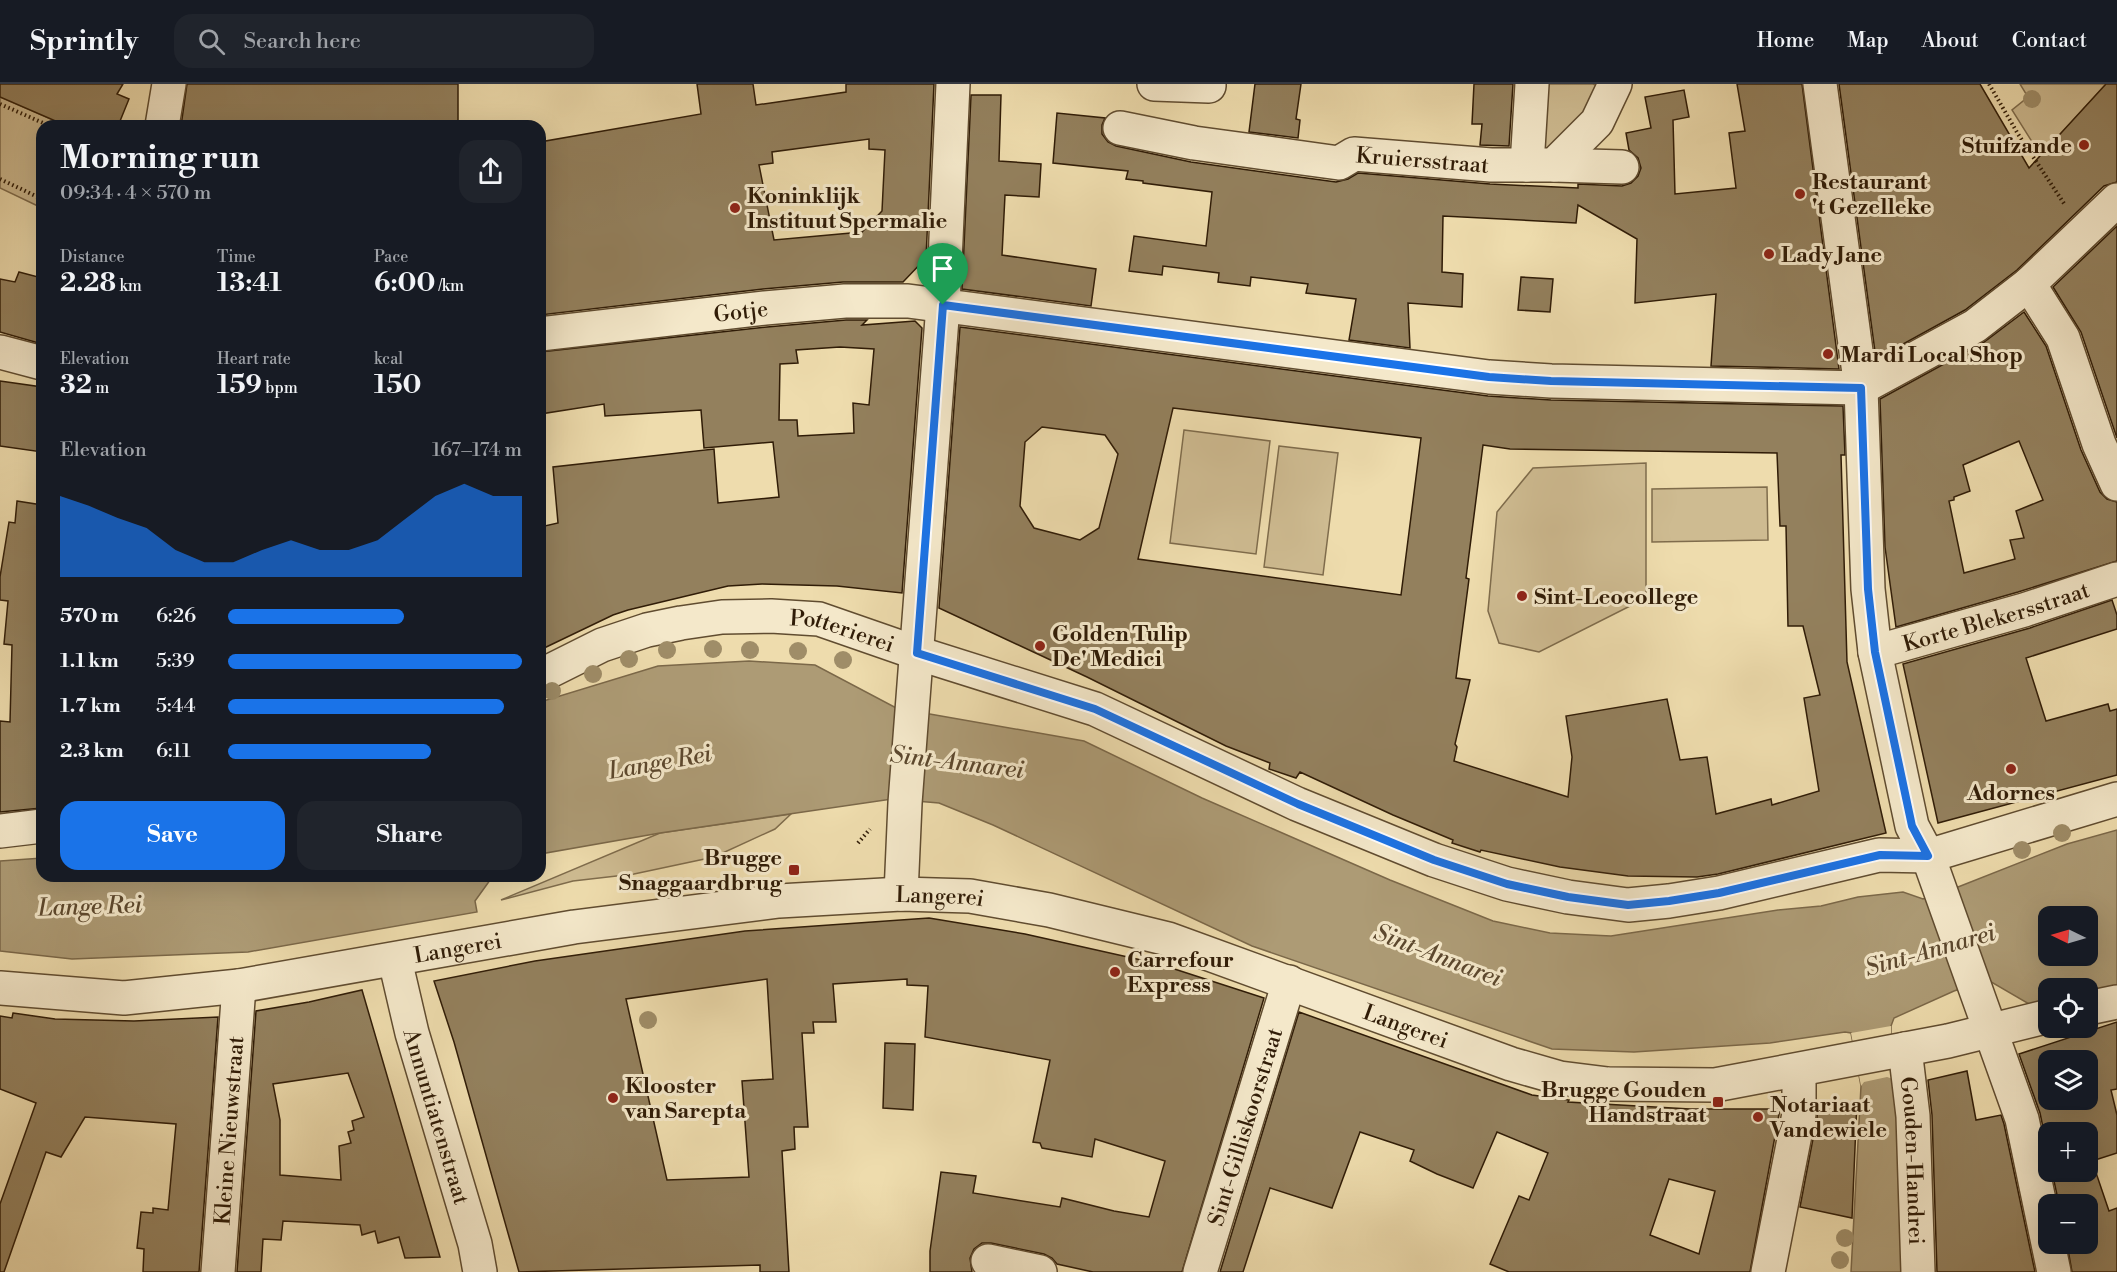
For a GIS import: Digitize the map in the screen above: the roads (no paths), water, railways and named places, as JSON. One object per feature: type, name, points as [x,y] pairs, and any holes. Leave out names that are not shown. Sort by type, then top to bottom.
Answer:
[{"type":"street","points":[[163,120],[169,84]]},
{"type":"street","points":[[901,894],[905,802],[914,709],[943,305],[953,84]]},
{"type":"street","points":[[1154,84],[1209,86],[1209,84]]},
{"type":"street","points":[[1532,84],[1540,165]]},
{"type":"street","points":[[1540,165],[1597,122],[1615,84]]},
{"type":"street","points":[[1820,84],[1861,388],[1868,589],[1875,652],[1912,826],[1928,856],[2022,1119],[2054,1272]]},
{"type":"street","name":"Kruiersstraat","points":[[1120,128],[1194,142],[1339,163],[1354,154],[1491,165],[1622,167]]},
{"type":"street","points":[[1861,388],[1975,326],[2029,284],[2117,200]]},
{"type":"street","points":[[2029,284],[2062,338],[2098,444],[2117,484]]},
{"type":"street","name":"Gotje","points":[[546,333],[765,308],[845,301],[908,301],[1489,377],[1551,381],[1861,388]]},
{"type":"street","points":[[0,352],[36,361]]},
{"type":"street","name":"Korte Blekersstraat","points":[[1875,652],[2024,610],[2117,579]]},
{"type":"street","name":"Potterierei","points":[[546,672],[602,645],[646,630],[722,617],[771,616],[819,619],[917,653],[1095,709],[1298,804],[1434,860],[1507,884],[1568,897],[1628,905],[1719,893],[1880,855],[1928,856]]},
{"type":"street","points":[[1928,856],[2117,799]]},
{"type":"street","points":[[0,831],[36,827]]},
{"type":"street","name":"Langerei","points":[[0,988],[124,998],[239,986],[573,927],[703,910],[779,901],[901,894],[970,896],[1049,910],[1168,939],[1396,1024],[1560,1078],[1608,1084],[1715,1085],[1799,1071],[1905,1049]]},
{"type":"street","name":"Annuntiatenstraat","points":[[395,960],[412,1034],[475,1244],[480,1272]]},
{"type":"street","name":"Sint-Gilliskoorstraat","points":[[1200,1272],[1288,982]]},
{"type":"street","name":"Kleine Nieuwstraat","points":[[218,1272],[239,986]]},
{"type":"street","points":[[2098,1006],[2117,1002]]},
{"type":"street","points":[[1905,1049],[2038,1019]]},
{"type":"street","name":"Gouden-Handrei","points":[[1905,1049],[1913,1116],[1918,1272]]},
{"type":"street","points":[[1768,1272],[1799,1114],[1799,1071]]},
{"type":"street","points":[[987,1261],[1040,1272]]},
{"type":"water","points":[[749,661],[815,665],[900,710],[1084,741],[1202,798],[1390,880],[1493,921],[1550,933],[1611,936],[1903,892],[1923,899],[2067,844],[2117,830],[2117,987],[2098,991],[2098,978],[2038,978],[2038,1002],[2029,1004],[1988,980],[1954,991],[1894,1018],[1891,1026],[1893,1079],[1905,1272],[1851,1272],[1861,1086],[1851,1033],[1770,1043],[1634,1052],[1552,1049],[1252,946],[993,825],[939,803],[892,799],[660,833],[546,853],[546,700],[658,666]]},
{"type":"water","name":"Lange Rei","points":[[36,858],[36,882],[489,882],[475,901],[477,912],[248,952],[72,959],[0,951],[0,861]]},
{"type":"place","name":"Stuifzande","points":[[2084,145]]},
{"type":"place","name":"Restaurant 't Gezelleke","points":[[1800,194]]},
{"type":"place","name":"Koninklijk Instituut Spermalie","points":[[735,208]]},
{"type":"place","name":"Lady Jane","points":[[1769,254]]},
{"type":"place","name":"Mardi Local Shop","points":[[1828,354]]},
{"type":"place","name":"Sint-Leocollege","points":[[1522,596]]},
{"type":"place","name":"Golden Tulip De' Medici","points":[[1040,646]]},
{"type":"place","name":"Adornes","points":[[2011,769]]},
{"type":"place","name":"Brugge Snaggaardbrug","points":[[794,870]]},
{"type":"place","name":"Carrefour Express","points":[[1115,972]]},
{"type":"place","name":"Klooster van Sarepta","points":[[613,1098]]},
{"type":"place","name":"Brugge Gouden Handstraat","points":[[1718,1102]]},
{"type":"place","name":"Notariaat Vandewiele","points":[[1758,1117]]},
{"type":"water label","name":"Sint-Annarei","points":[[957,762]]},
{"type":"water label","name":"Sint-Annarei","points":[[1930,950]]},
{"type":"water label","name":"Sint-Annarei","points":[[1438,955]]}]
